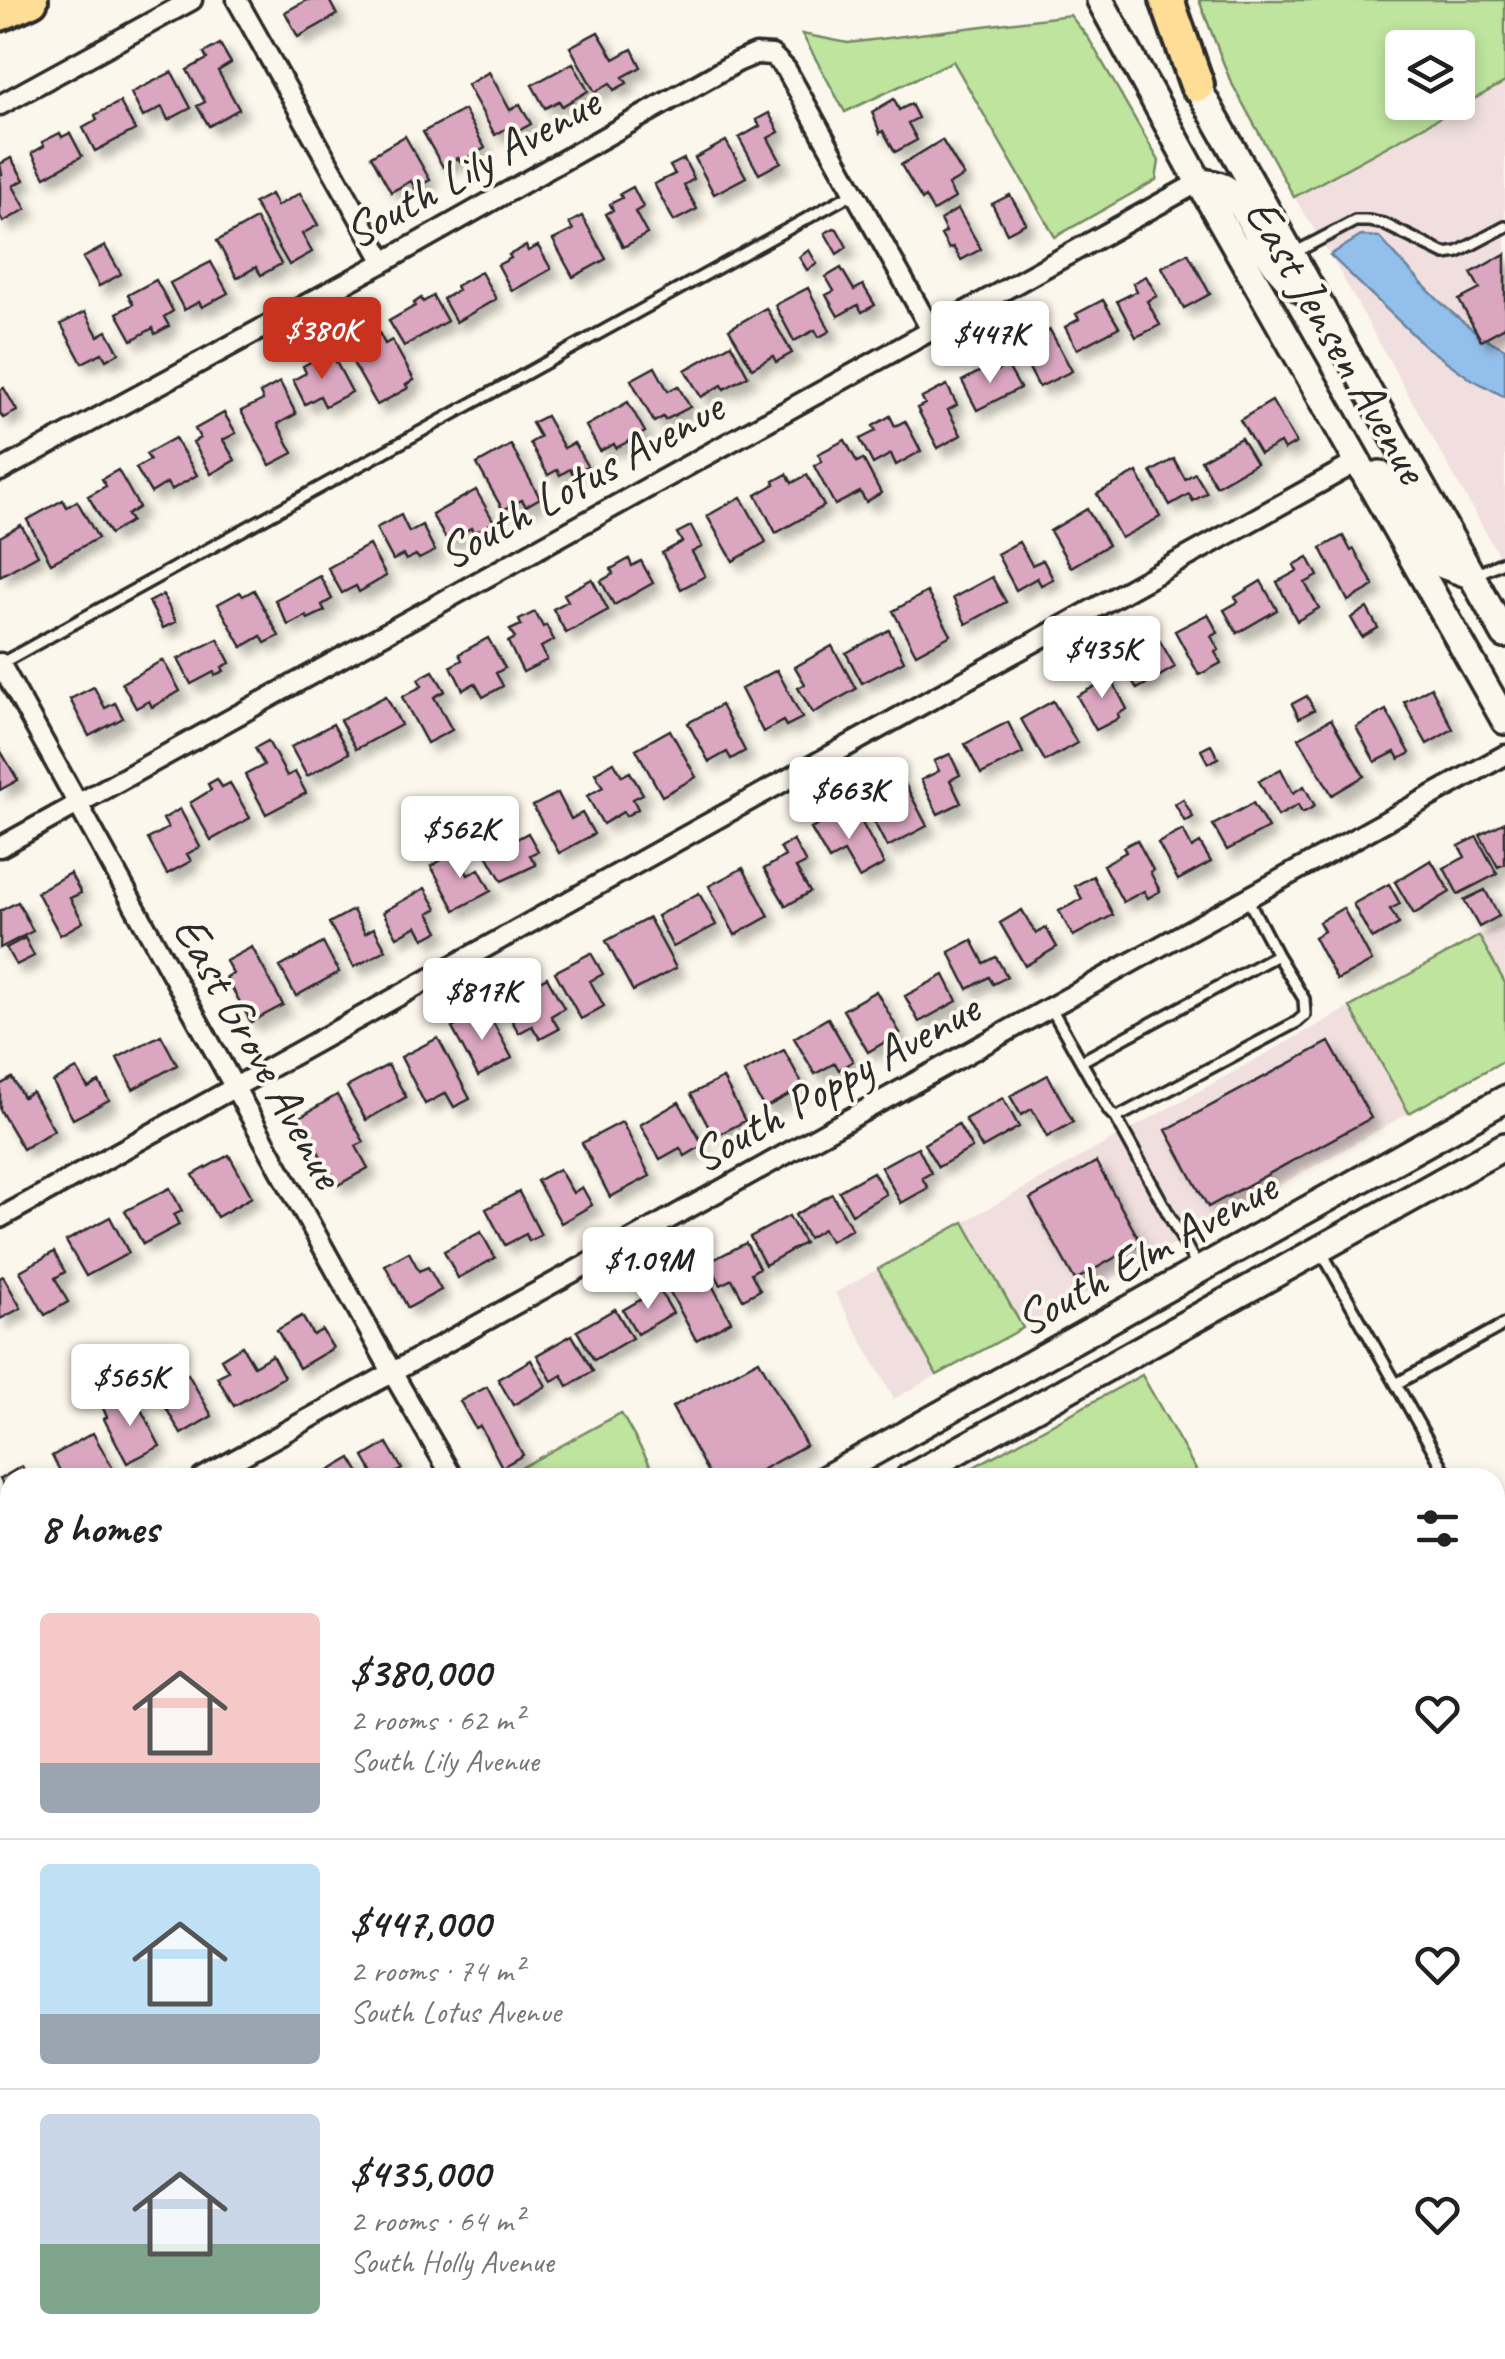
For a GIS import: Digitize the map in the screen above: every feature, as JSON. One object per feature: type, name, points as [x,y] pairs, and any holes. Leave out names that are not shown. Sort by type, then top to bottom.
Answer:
[{"type":"highway","points":[[0,14],[30,0]]},
{"type":"highway","points":[[1166,0],[1197,85]]},
{"type":"main road","name":"East Jensen Avenue","points":[[1100,0],[1505,721]]},
{"type":"main road","name":"East Jensen Avenue","points":[[1149,0],[1505,635]]},
{"type":"main road","points":[[1199,182],[1218,184],[1230,191],[1280,272],[1297,288],[1316,298]]},
{"type":"main road","points":[[1359,461],[1389,480],[1432,554],[1445,566],[1472,576]]},
{"type":"main road","name":"South Elm Avenue","points":[[845,1468],[1505,1099]]},
{"type":"main road","name":"South Elm Avenue","points":[[927,1468],[1505,1146]]},
{"type":"street","points":[[0,105],[192,0]]},
{"type":"street","points":[[237,0],[384,262]]},
{"type":"street","name":"South Lily Avenue","points":[[0,471],[756,54],[772,55],[786,70],[855,192]]},
{"type":"street","name":"South Lotus Avenue","points":[[0,847],[1199,182]]},
{"type":"street","points":[[855,192],[931,330]]},
{"type":"street","points":[[0,1218],[1359,461]]},
{"type":"street","name":"East Grove Avenue","points":[[0,663],[447,1468]]},
{"type":"street","name":"South Poppy Avenue","points":[[220,1468],[1505,755]]},
{"type":"lane","points":[[0,663],[855,192]]},
{"type":"lane","points":[[1292,254],[1354,221],[1384,224],[1445,254],[1458,252],[1505,227]]},
{"type":"lane","points":[[1472,576],[1505,561]]},
{"type":"lane","points":[[1116,1118],[1305,1015],[1304,999],[1246,898]]},
{"type":"lane","points":[[1082,1061],[1278,955]]},
{"type":"lane","points":[[1050,1007],[1200,1271]]},
{"type":"lane","points":[[1320,1249],[1443,1468]]},
{"type":"lane","points":[[1396,1384],[1505,1324]]},
{"type":"shaded area","points":[[1505,82],[1505,349],[1463,322],[1430,292],[1330,255],[1294,197],[1435,120],[1475,120],[1475,98]]},
{"type":"shaded area","points":[[1330,255],[1425,346],[1468,377],[1505,397],[1505,567]]},
{"type":"shaded area","points":[[1505,921],[1505,983],[1479,936]]},
{"type":"shaded area","points":[[1350,1007],[1409,1113],[1023,1328],[964,1222]]},
{"type":"shaded area","points":[[878,1269],[937,1375],[894,1399],[835,1293]]},
{"type":"green space","points":[[1199,0],[1505,0],[1505,82],[1475,98],[1475,30],[1385,30],[1385,120],[1435,120],[1294,197],[1230,80]]},
{"type":"green space","points":[[1070,15],[1089,39],[1159,161],[1156,180],[1055,237],[953,61],[845,112],[802,34],[848,43]]},
{"type":"green space","points":[[1479,936],[1505,983],[1505,1060],[1409,1113],[1350,1007]]},
{"type":"green space","points":[[964,1222],[1023,1328],[937,1375],[878,1269]]},
{"type":"green space","points":[[1142,1375],[1195,1468],[972,1468]]},
{"type":"green space","points":[[621,1413],[652,1468],[520,1468]]},
{"type":"water","points":[[1361,236],[1379,237],[1453,313],[1505,349],[1505,397],[1468,377],[1425,346],[1330,255]]},
{"type":"building","points":[[307,0],[329,0],[337,15],[298,37],[285,12]]},
{"type":"building","points":[[598,32],[614,59],[632,49],[641,67],[623,77],[627,83],[614,90],[610,83],[595,92],[570,47]]},
{"type":"building","points":[[220,44],[231,63],[218,71],[239,109],[209,126],[197,106],[205,102],[187,70],[207,59],[204,53]]},
{"type":"building","points":[[573,63],[588,91],[562,106],[559,101],[545,108],[532,85]]},
{"type":"building","points":[[172,72],[191,108],[168,120],[162,107],[143,117],[131,93]]},
{"type":"building","points":[[489,72],[510,110],[520,104],[531,124],[518,131],[514,124],[495,135],[467,85]]},
{"type":"building","points":[[894,99],[899,110],[911,104],[918,118],[908,123],[917,140],[895,152],[883,131],[880,133],[872,112]]},
{"type":"building","points":[[120,102],[135,130],[95,151],[83,128],[97,120],[95,115]]},
{"type":"building","points":[[464,110],[485,148],[443,167],[423,132]]},
{"type":"building","points":[[769,113],[779,132],[768,138],[781,162],[759,174],[739,138],[760,126],[756,120]]},
{"type":"building","points":[[60,133],[62,137],[70,133],[82,156],[45,177],[32,153],[44,146],[42,142]]},
{"type":"building","points":[[405,136],[430,180],[415,188],[411,181],[391,192],[371,156]]},
{"type":"building","points":[[942,140],[964,176],[948,185],[955,198],[933,211],[901,165]]},
{"type":"building","points":[[726,141],[746,177],[714,194],[695,158]]},
{"type":"building","points":[[11,158],[24,180],[13,186],[26,209],[3,222],[0,164]]},
{"type":"building","points":[[684,159],[694,179],[684,185],[697,209],[674,221],[654,184],[675,174],[670,166]]},
{"type":"building","points":[[633,187],[643,207],[635,212],[647,234],[623,247],[606,214],[613,210],[610,204],[622,198],[620,194]]},
{"type":"building","points":[[300,193],[318,225],[302,234],[312,252],[289,265],[254,203],[271,194],[277,206]]},
{"type":"building","points":[[1010,195],[1026,223],[1007,233],[992,204]]},
{"type":"building","points":[[958,209],[981,249],[961,260],[941,235],[946,232],[940,220]]},
{"type":"building","points":[[582,216],[606,259],[573,277],[553,240],[573,230],[569,223]]},
{"type":"building","points":[[256,219],[281,264],[261,275],[256,267],[237,278],[217,241]]},
{"type":"building","points":[[834,228],[847,247],[837,254],[825,233]]},
{"type":"building","points":[[105,246],[121,274],[99,286],[83,258]]},
{"type":"building","points":[[526,246],[528,251],[538,246],[551,269],[512,291],[498,265]]},
{"type":"building","points":[[809,250],[817,264],[807,270],[799,257]]},
{"type":"building","points":[[1188,253],[1210,294],[1184,308],[1162,267]]},
{"type":"building","points":[[1505,254],[1505,327],[1481,340],[1459,300],[1480,289],[1471,273]]},
{"type":"building","points":[[211,262],[228,293],[202,307],[199,302],[184,310],[170,283]]},
{"type":"building","points":[[841,268],[854,290],[863,285],[875,305],[862,312],[858,305],[838,316],[826,295],[834,291],[826,277]]},
{"type":"building","points":[[481,272],[496,299],[456,322],[443,299],[458,290],[456,286]]},
{"type":"building","points":[[1146,276],[1157,296],[1147,301],[1160,325],[1136,337],[1117,301],[1137,291],[1133,283]]},
{"type":"building","points":[[156,280],[173,311],[164,317],[169,326],[155,334],[153,328],[132,340],[117,313],[133,304],[128,295]]},
{"type":"building","points":[[808,288],[830,331],[819,337],[815,330],[794,341],[775,305]]},
{"type":"building","points":[[433,296],[447,321],[404,346],[389,321],[421,298],[423,302]]},
{"type":"building","points":[[1103,300],[1119,327],[1077,349],[1065,327],[1079,319],[1076,314]]},
{"type":"building","points":[[766,308],[792,353],[776,362],[773,356],[752,368],[729,329]]},
{"type":"building","points":[[85,312],[98,336],[107,331],[119,353],[106,360],[102,353],[82,363],[61,324]]},
{"type":"building","points":[[376,327],[385,344],[392,340],[414,380],[406,385],[408,388],[377,405],[343,345]]},
{"type":"building","points":[[1050,330],[1072,371],[1039,387],[1018,347]]},
{"type":"building","points":[[731,344],[748,376],[701,397],[685,370]]},
{"type":"building","points":[[320,357],[324,364],[334,358],[352,392],[325,406],[320,396],[305,404],[293,380],[306,373],[303,366]]},
{"type":"building","points":[[994,364],[998,370],[1007,365],[1020,388],[977,410],[962,381]]},
{"type":"building","points":[[655,367],[668,391],[678,386],[690,407],[654,422],[631,380]]},
{"type":"building","points":[[280,382],[296,414],[278,424],[293,453],[270,465],[241,411],[263,400],[260,393]]},
{"type":"building","points":[[947,385],[957,405],[948,410],[961,435],[938,448],[917,408],[925,404],[922,398]]},
{"type":"building","points":[[4,388],[17,411],[3,418],[0,390]]},
{"type":"building","points":[[1272,401],[1296,443],[1284,450],[1280,443],[1260,454],[1240,420]]},
{"type":"building","points":[[628,402],[645,432],[616,448],[614,444],[600,451],[586,426]]},
{"type":"building","points":[[224,413],[236,433],[223,440],[235,460],[211,474],[193,442],[200,438],[195,429]]},
{"type":"building","points":[[546,416],[564,448],[574,443],[587,466],[573,474],[570,469],[560,475],[557,470],[548,475],[530,443],[540,437],[532,423]]},
{"type":"building","points":[[890,416],[895,426],[905,421],[921,451],[896,465],[891,454],[873,464],[860,439],[876,431],[873,426]]},
{"type":"building","points":[[175,438],[197,475],[171,490],[167,483],[151,493],[136,468],[150,460],[146,454]]},
{"type":"building","points":[[1241,438],[1256,463],[1216,486],[1201,460]]},
{"type":"building","points":[[845,440],[857,462],[863,459],[881,493],[866,502],[860,492],[835,505],[814,466],[822,461],[818,454]]},
{"type":"building","points":[[511,445],[540,498],[526,506],[522,500],[503,510],[477,464]]},
{"type":"building","points":[[1174,459],[1185,479],[1195,473],[1207,493],[1193,501],[1189,494],[1170,505],[1151,472]]},
{"type":"building","points":[[118,470],[139,507],[127,515],[131,521],[110,534],[88,496],[106,486],[102,479]]},
{"type":"building","points":[[1137,472],[1160,517],[1121,538],[1097,494]]},
{"type":"building","points":[[787,474],[792,483],[807,475],[824,506],[776,533],[756,495]]},
{"type":"building","points":[[476,490],[494,522],[474,533],[471,528],[448,542],[432,515]]},
{"type":"building","points":[[741,497],[766,542],[733,561],[707,516]]},
{"type":"building","points":[[63,500],[67,507],[77,501],[98,538],[51,563],[27,520]]},
{"type":"building","points":[[1087,509],[1108,545],[1071,567],[1050,531]]},
{"type":"building","points":[[401,515],[409,532],[422,525],[435,551],[419,559],[416,555],[406,560],[403,555],[393,560],[376,528]]},
{"type":"building","points":[[21,525],[38,555],[0,576],[0,537]]},
{"type":"building","points":[[691,526],[702,547],[692,552],[705,576],[681,589],[662,553],[682,542],[677,533]]},
{"type":"building","points":[[1343,536],[1374,586],[1348,601],[1321,548]]},
{"type":"building","points":[[1019,542],[1032,565],[1043,560],[1053,579],[1041,585],[1037,578],[1016,590],[997,554]]},
{"type":"building","points":[[369,545],[386,576],[359,592],[356,586],[342,593],[328,568]]},
{"type":"building","points":[[1308,557],[1318,576],[1305,583],[1319,608],[1297,621],[1277,582],[1297,571],[1294,565]]},
{"type":"building","points":[[629,559],[632,566],[641,561],[653,583],[614,605],[601,581],[613,574],[611,569]]},
{"type":"building","points":[[320,576],[332,599],[322,605],[325,611],[288,625],[275,600]]},
{"type":"building","points":[[992,577],[1006,602],[966,624],[953,598]]},
{"type":"building","points":[[592,579],[608,610],[566,633],[553,609],[568,601],[564,594]]},
{"type":"building","points":[[1261,581],[1277,610],[1237,633],[1224,610],[1238,602],[1235,597]]},
{"type":"building","points":[[254,590],[279,636],[265,643],[261,636],[242,647],[218,604],[240,592],[243,596]]},
{"type":"building","points":[[927,592],[951,635],[916,654],[893,611]]},
{"type":"building","points":[[163,595],[176,622],[163,628],[149,602]]},
{"type":"building","points":[[1367,608],[1378,628],[1362,637],[1351,618]]},
{"type":"building","points":[[535,612],[554,640],[541,647],[547,660],[523,672],[508,642],[515,638],[510,630]]},
{"type":"building","points":[[1208,614],[1218,633],[1211,636],[1221,663],[1199,675],[1175,631]]},
{"type":"building","points":[[889,630],[904,661],[862,683],[846,653]]},
{"type":"building","points":[[488,638],[505,668],[496,673],[503,686],[483,697],[475,683],[463,690],[451,666],[462,660],[459,654]]},
{"type":"building","points":[[218,639],[230,663],[222,667],[224,671],[191,684],[178,659]]},
{"type":"building","points":[[1160,641],[1175,667],[1137,689],[1122,663]]},
{"type":"building","points":[[832,646],[856,689],[813,713],[798,688],[805,684],[795,667]]},
{"type":"building","points":[[163,660],[180,691],[152,707],[149,701],[136,708],[122,683]]},
{"type":"building","points":[[1105,667],[1127,709],[1096,730],[1077,696],[1097,685],[1091,675]]},
{"type":"building","points":[[777,670],[802,718],[786,726],[783,721],[763,732],[741,689]]},
{"type":"building","points":[[433,671],[445,691],[434,697],[452,730],[427,743],[402,697],[422,686],[418,679]]},
{"type":"building","points":[[94,687],[105,708],[115,703],[123,718],[89,736],[70,699]]},
{"type":"building","points":[[1431,687],[1453,729],[1427,744],[1404,702]]},
{"type":"building","points":[[386,696],[401,725],[356,749],[340,720]]},
{"type":"building","points":[[1307,696],[1314,710],[1299,718],[1292,704]]},
{"type":"building","points":[[1053,701],[1077,743],[1045,761],[1021,719]]},
{"type":"building","points":[[721,705],[745,751],[731,759],[727,752],[709,762],[688,723]]},
{"type":"building","points":[[1386,710],[1410,753],[1399,759],[1395,752],[1375,762],[1356,727]]},
{"type":"building","points":[[1331,719],[1364,776],[1332,795],[1299,738]]},
{"type":"building","points":[[1008,722],[1023,753],[981,774],[965,744]]},
{"type":"building","points":[[333,724],[349,753],[307,776],[291,747]]},
{"type":"building","points":[[670,730],[696,777],[662,796],[636,749]]},
{"type":"building","points":[[268,741],[287,776],[295,772],[306,793],[266,814],[245,775],[264,765],[255,748]]},
{"type":"building","points":[[1211,745],[1218,758],[1208,763],[1201,750]]},
{"type":"building","points":[[0,750],[18,780],[0,790]]},
{"type":"building","points":[[950,754],[960,775],[950,780],[961,803],[938,814],[921,780],[939,771],[934,761]]},
{"type":"building","points":[[614,762],[622,776],[630,772],[643,794],[633,799],[638,809],[626,816],[623,812],[603,824],[587,796],[603,787],[595,773]]},
{"type":"building","points":[[1281,769],[1293,793],[1304,786],[1315,806],[1302,813],[1298,805],[1278,816],[1259,781]]},
{"type":"building","points":[[217,779],[222,787],[230,783],[250,818],[211,840],[190,803],[211,790],[208,784]]},
{"type":"building","points":[[903,780],[927,826],[887,847],[863,800]]},
{"type":"building","points":[[558,793],[571,819],[582,813],[594,834],[559,853],[533,806]]},
{"type":"building","points":[[1183,799],[1193,817],[1185,822],[1175,804]]},
{"type":"building","points":[[1253,803],[1268,828],[1227,850],[1213,825]]},
{"type":"building","points":[[853,806],[884,864],[859,878],[844,852],[829,860],[811,829]]},
{"type":"building","points":[[180,809],[200,847],[187,854],[191,861],[167,874],[148,839],[168,828],[163,819]]},
{"type":"building","points":[[1505,822],[1505,864],[1498,867],[1480,835]]},
{"type":"building","points":[[1183,830],[1192,848],[1200,843],[1211,862],[1178,880],[1158,843]]},
{"type":"building","points":[[528,833],[538,851],[530,855],[536,865],[502,881],[487,855]]},
{"type":"building","points":[[1477,837],[1497,874],[1458,894],[1444,868],[1465,857],[1459,846]]},
{"type":"building","points":[[793,840],[806,863],[796,868],[810,892],[786,906],[764,869],[785,856],[780,848]]},
{"type":"building","points":[[1137,840],[1160,891],[1148,898],[1144,891],[1123,902],[1103,865],[1126,852],[1123,847]]},
{"type":"building","points":[[456,852],[468,875],[479,869],[491,891],[455,910],[431,866]]},
{"type":"building","points":[[1431,860],[1450,892],[1414,914],[1395,882]]},
{"type":"building","points":[[743,868],[769,916],[735,935],[709,886]]},
{"type":"building","points":[[70,873],[81,893],[70,898],[83,922],[60,935],[37,892]]},
{"type":"building","points":[[1093,876],[1113,915],[1073,936],[1059,911],[1082,899],[1075,886]]},
{"type":"building","points":[[1389,884],[1400,904],[1390,909],[1399,924],[1372,939],[1353,904]]},
{"type":"building","points":[[425,888],[437,909],[429,913],[439,931],[424,939],[417,926],[397,937],[383,912]]},
{"type":"building","points":[[1485,890],[1499,916],[1479,927],[1464,900]]},
{"type":"building","points":[[699,893],[716,925],[673,947],[657,916]]},
{"type":"building","points":[[18,902],[33,931],[0,948],[0,911]]},
{"type":"building","points":[[1343,908],[1372,961],[1337,980],[1314,937],[1324,931],[1319,922]]},
{"type":"building","points":[[353,910],[365,933],[374,928],[386,950],[354,967],[329,923]]},
{"type":"building","points":[[1022,910],[1036,934],[1046,928],[1057,947],[1025,966],[1000,923]]},
{"type":"building","points":[[649,918],[676,968],[633,991],[606,941]]},
{"type":"building","points":[[25,938],[34,956],[16,965],[6,948]]},
{"type":"building","points":[[972,940],[984,963],[996,957],[1007,977],[993,984],[989,977],[968,989],[949,952]]},
{"type":"building","points":[[323,943],[339,972],[296,996],[280,967]]},
{"type":"building","points":[[252,947],[283,1005],[251,1022],[226,977],[233,974],[226,961]]},
{"type":"building","points":[[591,953],[603,974],[590,981],[604,1006],[581,1019],[555,972]]},
{"type":"building","points":[[944,975],[957,1001],[919,1022],[905,996]]},
{"type":"building","points":[[547,977],[564,1008],[551,1016],[559,1029],[540,1039],[532,1026],[519,1033],[502,1003]]},
{"type":"building","points":[[876,991],[900,1033],[868,1052],[843,1010]]},
{"type":"building","points":[[486,1009],[512,1058],[478,1076],[452,1028]]},
{"type":"building","points":[[828,1018],[853,1061],[839,1070],[835,1063],[815,1074],[794,1038]]},
{"type":"building","points":[[161,1035],[177,1065],[133,1089],[117,1058]]},
{"type":"building","points":[[438,1038],[470,1099],[454,1107],[446,1093],[425,1104],[401,1057]]},
{"type":"building","points":[[1329,1042],[1371,1118],[1208,1207],[1166,1130]]},
{"type":"building","points":[[784,1050],[804,1087],[764,1108],[744,1072]]},
{"type":"building","points":[[388,1065],[406,1097],[366,1120],[347,1087]]},
{"type":"building","points":[[77,1069],[88,1088],[99,1082],[109,1100],[73,1119],[53,1082]]},
{"type":"building","points":[[1048,1075],[1073,1122],[1047,1137],[1032,1109],[1021,1115],[1010,1096]]},
{"type":"building","points":[[12,1078],[23,1097],[32,1092],[54,1130],[23,1149],[0,1110],[0,1085]]},
{"type":"building","points":[[723,1078],[745,1121],[714,1137],[691,1094]]},
{"type":"building","points":[[337,1095],[364,1142],[356,1146],[368,1168],[338,1185],[298,1118]]},
{"type":"building","points":[[1003,1098],[1019,1127],[982,1148],[965,1119]]},
{"type":"building","points":[[679,1102],[703,1145],[685,1156],[680,1148],[660,1159],[640,1125]]},
{"type":"building","points":[[622,1122],[650,1176],[610,1197],[582,1143]]},
{"type":"building","points":[[958,1124],[972,1148],[938,1167],[924,1144]]},
{"type":"building","points":[[918,1147],[931,1173],[922,1178],[928,1188],[901,1203],[881,1167]]},
{"type":"building","points":[[229,1155],[252,1197],[217,1217],[193,1175]]},
{"type":"building","points":[[1096,1162],[1141,1243],[1075,1280],[1030,1199]]},
{"type":"building","points":[[559,1169],[573,1193],[582,1187],[592,1205],[561,1223],[537,1181]]},
{"type":"building","points":[[873,1172],[886,1194],[852,1214],[839,1191]]},
{"type":"building","points":[[170,1188],[182,1211],[174,1215],[179,1225],[143,1244],[125,1211]]},
{"type":"building","points":[[519,1192],[541,1235],[529,1241],[526,1234],[505,1245],[486,1209]]},
{"type":"building","points":[[832,1194],[852,1229],[830,1241],[823,1229],[808,1238],[795,1215]]},
{"type":"building","points":[[789,1216],[804,1243],[765,1265],[750,1237]]},
{"type":"building","points":[[110,1217],[129,1253],[86,1276],[66,1241]]},
{"type":"building","points":[[481,1232],[495,1258],[458,1278],[444,1251]]},
{"type":"building","points":[[746,1243],[759,1268],[751,1273],[760,1290],[743,1299],[732,1279],[721,1285],[709,1262]]},
{"type":"building","points":[[54,1252],[65,1272],[55,1278],[68,1302],[45,1315],[20,1271]]},
{"type":"building","points":[[409,1252],[419,1271],[428,1267],[441,1290],[408,1308],[385,1265]]},
{"type":"building","points":[[700,1262],[731,1321],[696,1340],[664,1281]]},
{"type":"building","points":[[3,1276],[21,1308],[0,1319],[0,1278]]},
{"type":"building","points":[[659,1289],[673,1313],[637,1334],[623,1310]]},
{"type":"building","points":[[615,1309],[632,1338],[594,1360],[577,1331]]},
{"type":"building","points":[[302,1316],[313,1335],[322,1330],[333,1348],[299,1368],[277,1330]]},
{"type":"building","points":[[572,1335],[593,1371],[568,1386],[562,1375],[552,1381],[537,1355]]},
{"type":"building","points":[[242,1346],[254,1366],[272,1355],[284,1377],[234,1406],[217,1377],[228,1371],[221,1359]]},
{"type":"building","points":[[531,1360],[546,1386],[513,1405],[498,1379]]},
{"type":"building","points":[[759,1360],[806,1445],[765,1468],[706,1468],[672,1407]]},
{"type":"building","points":[[188,1374],[212,1416],[181,1434],[157,1392]]},
{"type":"building","points":[[487,1387],[523,1455],[502,1467],[480,1426],[475,1428],[460,1401]]},
{"type":"building","points":[[120,1396],[124,1404],[135,1398],[160,1446],[127,1463],[104,1419],[107,1417],[102,1406]]},
{"type":"building","points":[[93,1433],[112,1468],[59,1468],[52,1456]]},
{"type":"building","points":[[387,1443],[401,1468],[370,1468],[364,1457]]},
{"type":"building","points":[[351,1458],[357,1468],[334,1468]]}]
